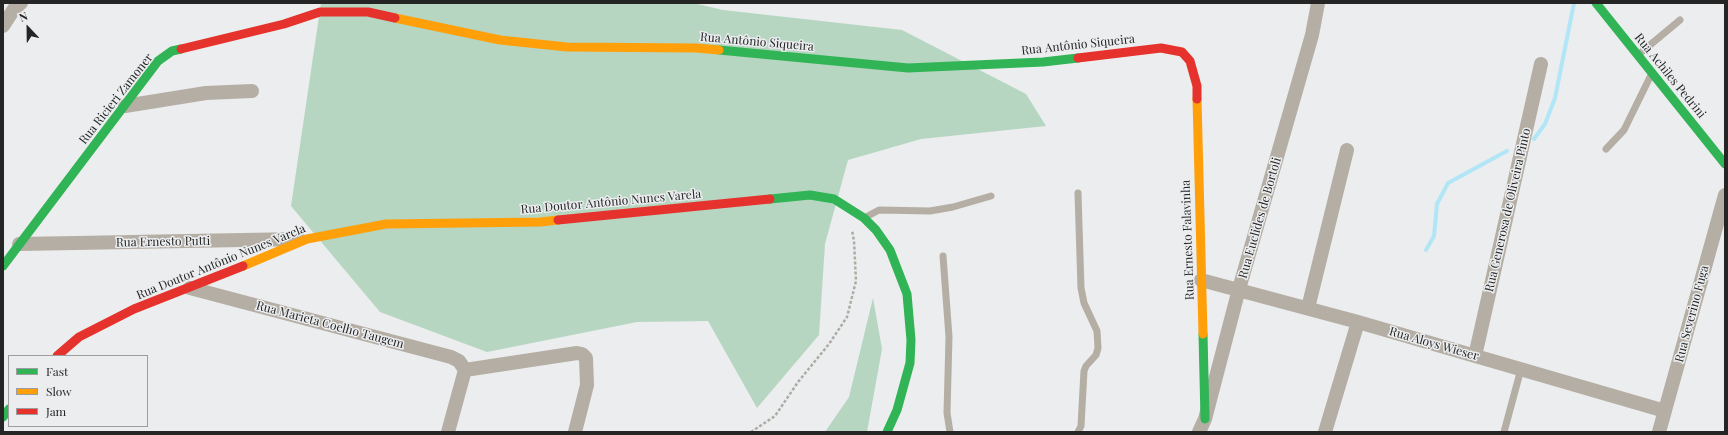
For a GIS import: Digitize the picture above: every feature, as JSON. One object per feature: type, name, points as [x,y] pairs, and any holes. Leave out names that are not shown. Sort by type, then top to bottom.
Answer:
[{"type":"street","points":[[3,26],[14,9],[21,3]]},
{"type":"street","name":"Rua Euclides de Bortoli","points":[[1202,426],[1239,289],[1312,35],[1318,3]]},
{"type":"street","name":"Rua Achiles Pedrini","points":[[1596,3],[1725,164]]},
{"type":"street","name":"Rua Antônio Siqueira","points":[[318,8],[368,12],[500,40],[567,47],[696,48],[908,68],[1043,62],[1161,48],[1182,52],[1190,61]]},
{"type":"street","name":"Rua Ricieri Zamoner","points":[[3,266],[158,61],[172,51],[284,24],[318,8]]},
{"type":"street","name":"Rua Ernesto Falavinha","points":[[1190,61],[1197,86],[1202,426]]},
{"type":"street","name":"Rua Generosa de Oliveira Pinto","points":[[1475,356],[1541,64]]},
{"type":"street","points":[[125,106],[206,94],[252,91]]},
{"type":"street","points":[[1308,308],[1347,150]]},
{"type":"street","name":"Rua Doutor Antônio Nunes Varela","points":[[58,355],[79,337],[134,309],[190,288],[307,239],[343,231],[386,224],[540,222],[810,195],[834,199],[864,218],[890,250],[907,294],[910,319],[910,363],[897,410],[886,432]]},
{"type":"street","name":"Rua Severino Fuga","points":[[1659,432],[1725,195]]},
{"type":"street","name":"Rua Ernesto Putti","points":[[19,244],[307,239]]},
{"type":"street","name":"Rua Aloys Wieser","points":[[1201,280],[1358,322],[1665,411]]},
{"type":"street","name":"Rua Marieta Coelho Taugem","points":[[190,288],[451,357],[460,361],[465,370]]},
{"type":"street","points":[[1325,432],[1358,322]]},
{"type":"street","points":[[448,432],[465,370],[577,353],[582,354],[586,358],[587,385],[575,432]]},
{"type":"lane","points":[[1638,55],[1680,20]]},
{"type":"lane","points":[[1606,149],[1624,130],[1652,73]]},
{"type":"lane","points":[[1078,193],[1081,288],[1084,303],[1097,331],[1098,348],[1096,355],[1084,370],[1081,426],[1078,432]]},
{"type":"lane","points":[[864,218],[879,210],[930,211],[953,207],[991,196]]},
{"type":"lane","points":[[943,256],[949,337],[948,414],[950,432]]},
{"type":"lane","points":[[1504,432],[1522,369]]},
{"type":"path","points":[[751,432],[775,416],[798,382],[829,344],[847,317],[856,281],[854,241],[851,227]]},
{"type":"green space","points":[[321,3],[693,3],[723,10],[902,30],[1026,94],[1046,126],[921,139],[848,160],[825,244],[819,335],[757,408],[708,321],[637,322],[487,352],[380,312],[291,206]]},
{"type":"green space","points":[[873,298],[882,349],[867,432],[825,432],[849,397]]},
{"type":"waterway","points":[[1534,139],[1545,124],[1555,98],[1574,3]]},
{"type":"waterway","points":[[1426,250],[1434,236],[1437,204],[1448,183],[1507,151]]},
{"type":"traffic: fast","points":[[1596,3],[1725,164]]},
{"type":"traffic: fast","points":[[3,266],[158,61],[172,51],[181,49]]},
{"type":"traffic: fast","points":[[719,50],[908,68],[1043,62],[1078,58]]},
{"type":"traffic: fast","points":[[770,199],[810,195],[834,199],[864,218],[876,230],[890,250],[907,294],[911,340],[910,363],[897,410],[887,432]]},
{"type":"traffic: fast","points":[[1203,334],[1205,419]]},
{"type":"traffic: fast","points":[[3,417],[8,410]]},
{"type":"traffic: slow","points":[[395,18],[500,40],[567,47],[696,48],[719,50]]},
{"type":"traffic: slow","points":[[1197,99],[1203,334]]},
{"type":"traffic: slow","points":[[243,266],[307,239],[386,224],[540,222],[558,220]]},
{"type":"traffic: jam","points":[[181,49],[284,24],[320,12],[368,12],[395,18]]},
{"type":"traffic: jam","points":[[1078,58],[1161,48],[1182,52],[1190,61],[1197,86],[1197,99]]},
{"type":"traffic: jam","points":[[558,220],[770,199]]},
{"type":"traffic: jam","points":[[58,355],[79,337],[134,309],[243,266]]}]
